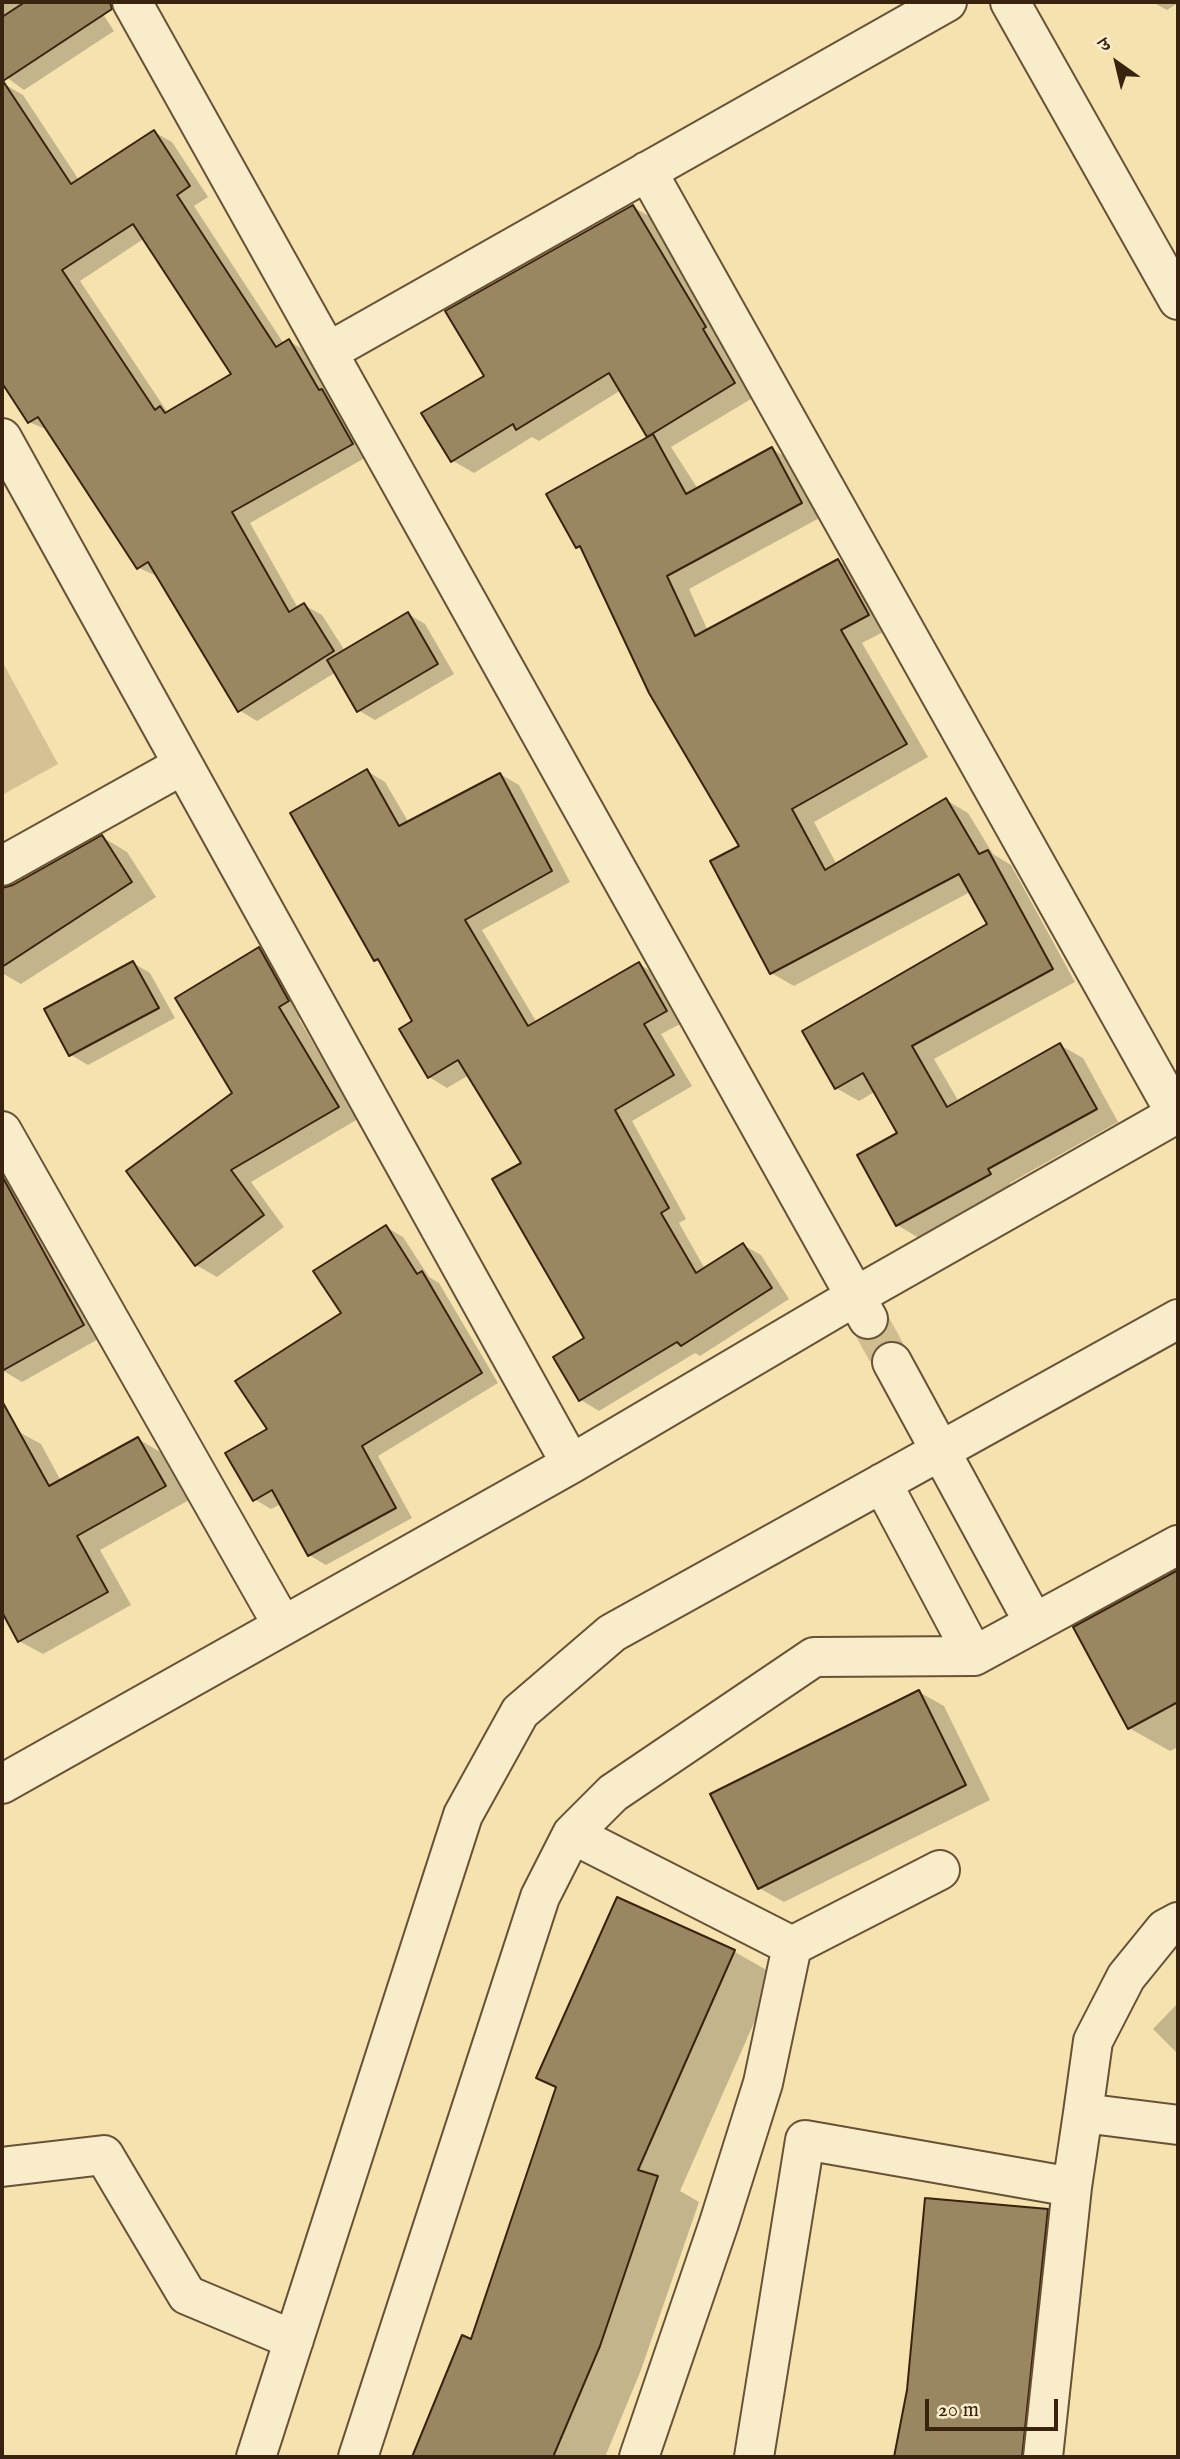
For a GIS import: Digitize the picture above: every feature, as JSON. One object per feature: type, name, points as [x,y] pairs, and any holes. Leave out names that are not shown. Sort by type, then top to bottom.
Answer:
[{"type":"street","points":[[132,2],[862,1308]]},
{"type":"street","points":[[328,352],[947,2]]},
{"type":"street","points":[[1010,2],[1178,300]]},
{"type":"street","points":[[2,1784],[571,1464],[862,1308],[1177,1113],[647,171]]},
{"type":"street","points":[[2,438],[13,483],[181,766],[571,1464]]},
{"type":"street","points":[[2,866],[181,766]]},
{"type":"street","points":[[2,1131],[283,1626]]},
{"type":"street","points":[[256,2457],[463,1815],[520,1712],[612,1633],[1178,1319]]},
{"type":"street","points":[[892,1362],[1034,1623]]},
{"type":"street","points":[[882,1483],[974,1656]]},
{"type":"street","points":[[358,2457],[540,1897],[572,1835],[614,1793],[814,1657],[974,1656],[1178,1545]]},
{"type":"street","points":[[572,1835],[792,1946]]},
{"type":"street","points":[[792,1946],[940,1870]]},
{"type":"street","points":[[1043,2457],[1072,2187],[1093,2040],[1126,1977],[1165,1929],[1178,1922]]},
{"type":"street","points":[[639,2457],[719,2223],[763,2083],[792,1946]]},
{"type":"street","points":[[1083,2113],[1178,2125]]},
{"type":"street","points":[[754,2457],[805,2140],[1072,2187]]},
{"type":"street","points":[[2,2167],[104,2155],[187,2295],[294,2340]]},
{"type":"shaded area","points":[[2,661],[58,764],[2,795]]},
{"type":"building","points":[[25,2],[110,2],[112,9],[3,81],[71,184],[154,130],[190,186],[177,195],[276,347],[289,339],[319,390],[322,389],[353,444],[232,512],[289,612],[304,603],[334,651],[238,712],[148,562],[137,569],[38,417],[28,423],[2,383],[2,17]],"holes":[[[133,224],[231,374],[165,413],[160,406],[155,410],[62,270]]]},
{"type":"building","points":[[633,205],[706,327],[703,329],[735,383],[647,437],[609,373],[516,430],[513,424],[451,462],[421,413],[484,376],[445,311]]},
{"type":"building","points":[[653,434],[686,494],[772,447],[802,503],[667,576],[695,636],[838,559],[869,615],[841,630],[907,744],[792,809],[825,870],[946,798],[979,854],[988,850],[1053,969],[912,1046],[947,1107],[1060,1043],[1097,1109],[988,1169],[991,1174],[896,1226],[857,1155],[897,1133],[863,1073],[835,1089],[802,1031],[987,924],[959,874],[770,974],[710,861],[739,846],[649,693],[580,546],[576,548],[546,494]]},
{"type":"building","points":[[408,612],[438,664],[357,712],[327,660]]},
{"type":"building","points":[[367,769],[399,826],[500,773],[552,871],[465,920],[528,1026],[639,962],[667,1011],[644,1024],[674,1075],[615,1110],[669,1208],[661,1213],[696,1273],[743,1243],[772,1288],[681,1346],[677,1342],[579,1401],[553,1357],[584,1338],[492,1179],[521,1163],[458,1060],[428,1078],[399,1029],[412,1021],[378,959],[374,961],[290,813]]},
{"type":"building","points":[[102,835],[132,882],[2,967],[2,888],[13,885]]},
{"type":"building","points":[[259,947],[289,1001],[279,1007],[339,1107],[231,1170],[264,1215],[195,1266],[126,1171],[232,1093],[175,998]]},
{"type":"building","points":[[133,961],[159,1008],[69,1056],[44,1009]]},
{"type":"building","points":[[2,1176],[84,1325],[2,1371]]},
{"type":"building","points":[[386,1225],[417,1274],[422,1271],[482,1373],[362,1446],[396,1508],[308,1556],[272,1490],[253,1501],[225,1453],[267,1429],[235,1381],[341,1313],[313,1271]]},
{"type":"building","points":[[2,1401],[49,1486],[138,1437],[166,1486],[77,1536],[108,1592],[18,1642],[2,1612]]},
{"type":"building","points":[[1178,1570],[1178,1702],[1128,1729],[1073,1627]]},
{"type":"building","points":[[919,1690],[966,1785],[758,1889],[710,1794]]},
{"type":"building","points":[[617,1897],[735,1950],[638,2170],[658,2176],[600,2346],[553,2457],[412,2457],[462,2335],[471,2339],[556,2087],[536,2078]]},
{"type":"building","points":[[925,2198],[1048,2209],[1022,2457],[894,2457],[907,2390]]},
{"type":"tunnel","points":[[868,1319],[892,1362]]}]
